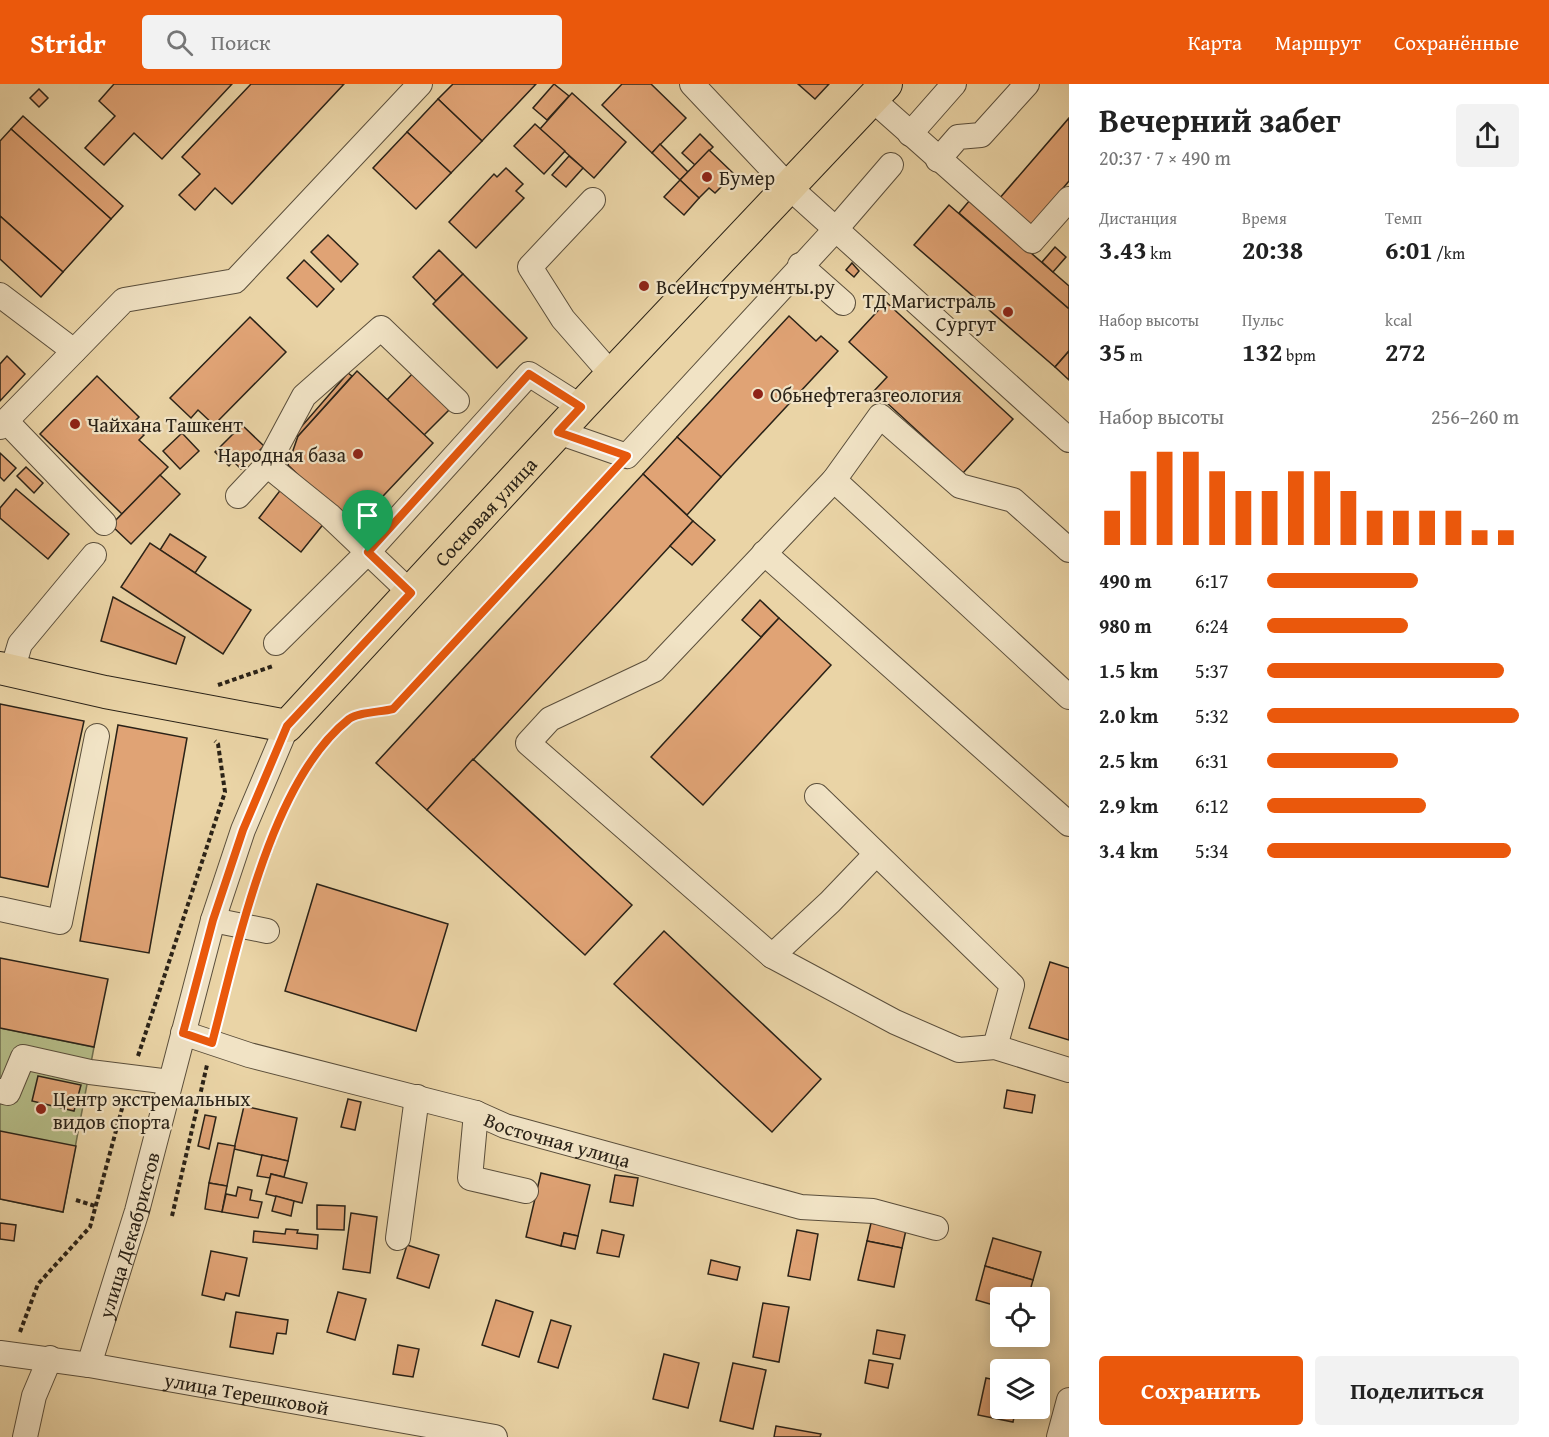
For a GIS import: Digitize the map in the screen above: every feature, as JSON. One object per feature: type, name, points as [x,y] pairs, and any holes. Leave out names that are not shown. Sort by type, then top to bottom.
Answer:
[{"type":"main road","name":"Сосновая улица","points":[[287,726],[581,407],[879,92]]},
{"type":"main road","points":[[6,670],[105,692],[287,726]]},
{"type":"street","points":[[104,523],[3,424],[124,300],[235,281],[420,84]]},
{"type":"street","points":[[692,84],[789,187],[1069,440]]},
{"type":"street","points":[[910,134],[954,84]]},
{"type":"street","points":[[938,160],[958,137],[981,135],[1027,84]]},
{"type":"street","points":[[879,92],[910,134],[1032,241],[1069,200]]},
{"type":"street","points":[[558,432],[627,456],[800,265],[835,230],[891,165]]},
{"type":"street","points":[[593,200],[530,267],[563,319],[612,375]]},
{"type":"street","points":[[800,265],[843,303]]},
{"type":"street","points":[[0,295],[74,351]]},
{"type":"street","points":[[238,496],[267,465],[304,396],[381,328],[458,401]]},
{"type":"street","points":[[277,654],[529,374],[581,407]]},
{"type":"street","points":[[1069,550],[1013,500],[960,486],[880,416],[834,480],[654,670],[550,719],[528,743],[772,956],[895,1022],[959,1050],[995,1047],[1069,1070]]},
{"type":"street","points":[[267,465],[329,515],[411,593]]},
{"type":"street","points":[[834,480],[1069,697]]},
{"type":"street","points":[[764,553],[1069,824]]},
{"type":"street","points":[[6,670],[20,644],[94,555]]},
{"type":"street","name":"улица Декабристов","points":[[89,1365],[137,1211],[213,920],[243,830],[287,726]]},
{"type":"street","points":[[0,909],[60,922],[97,736]]},
{"type":"street","points":[[817,796],[1012,985],[995,1047]]},
{"type":"street","points":[[772,956],[831,902],[876,854]]},
{"type":"street","points":[[213,920],[267,931]]},
{"type":"street","name":"Восточная улица","points":[[183,1033],[249,1055],[476,1113],[505,1126],[801,1207],[873,1211],[936,1227]]},
{"type":"street","points":[[0,1091],[8,1093],[23,1057],[170,1082]]},
{"type":"street","points":[[398,1238],[417,1097]]},
{"type":"street","points":[[476,1113],[470,1178],[526,1191]]},
{"type":"street","name":"улица Терешковой","points":[[0,1353],[50,1358],[495,1437]]},
{"type":"street","points":[[25,1437],[34,1396],[50,1358]]},
{"type":"street","points":[[1059,1437],[1069,1400]]},
{"type":"path","points":[[172,1216],[212,1043],[243,926],[268,850],[291,797],[319,750],[351,717],[393,709],[627,456]]},
{"type":"path","points":[[214,686],[277,654]]},
{"type":"path","points":[[19,1336],[38,1284],[90,1227],[131,1077],[225,792],[218,744],[211,736]]},
{"type":"path","points":[[76,1200],[95,1206]]},
{"type":"green space","name":"Центр экстремальных видов спорта","points":[[0,1028],[94,1047],[63,1212],[0,1199]]},
{"type":"building","points":[[114,84],[232,84],[162,159],[134,133],[104,165],[85,148],[115,116],[99,101]]},
{"type":"building","points":[[251,84],[344,84],[232,204],[215,188],[195,210],[179,195],[200,174],[182,157]]},
{"type":"building","points":[[453,84],[536,84],[482,141],[438,99]]},
{"type":"building","points":[[554,84],[569,96],[547,120],[533,108]]},
{"type":"building","points":[[622,84],[651,84],[686,118],[652,153],[602,105]]},
{"type":"building","points":[[798,84],[829,84],[815,99]]},
{"type":"building","points":[[39,89],[48,98],[39,107],[30,98]]},
{"type":"building","points":[[572,93],[626,142],[594,178],[540,129]]},
{"type":"building","points":[[438,99],[482,141],[451,173],[407,132]]},
{"type":"building","points":[[23,116],[123,206],[111,219],[11,129]]},
{"type":"building","points":[[1069,118],[1069,181],[1031,226],[999,199]]},
{"type":"building","points":[[535,124],[565,151],[544,174],[514,146]]},
{"type":"building","points":[[11,129],[111,219],[63,272],[0,216],[0,141]]},
{"type":"building","points":[[407,132],[451,173],[416,209],[373,168]]},
{"type":"building","points":[[700,134],[713,147],[695,165],[682,153]]},
{"type":"building","points":[[660,144],[688,172],[680,180],[652,153]]},
{"type":"building","name":"Бумер","points":[[709,150],[734,174],[715,193],[709,188],[699,198],[680,180]]},
{"type":"building","points":[[569,156],[583,168],[566,187],[552,175]]},
{"type":"building","points":[[506,168],[523,184],[516,191],[524,198],[476,248],[449,222],[494,174],[497,177]]},
{"type":"building","points":[[680,180],[699,198],[684,215],[664,197]]},
{"type":"building","points":[[970,200],[1069,286],[1069,309],[959,213]]},
{"type":"building","points":[[949,205],[1069,309],[1069,351],[1055,367],[914,245]]},
{"type":"building","points":[[0,216],[63,272],[41,297],[0,259]]},
{"type":"building","points":[[328,235],[358,264],[341,282],[311,252]]},
{"type":"building","points":[[1055,247],[1066,257],[1053,272],[1042,262]]},
{"type":"building","points":[[439,250],[463,274],[436,301],[413,277]]},
{"type":"building","points":[[304,260],[334,289],[317,307],[287,278]]},
{"type":"building","points":[[852,263],[859,271],[854,277],[846,270]]},
{"type":"building","points":[[463,274],[527,338],[497,368],[433,304]]},
{"type":"building","points":[[886,302],[1013,419],[963,473],[874,391],[887,377],[849,342]]},
{"type":"building","name":"Обьнефтегазгеология","points":[[789,316],[816,341],[821,336],[838,351],[721,477],[677,437]]},
{"type":"building","points":[[250,317],[286,352],[214,425],[198,410],[191,418],[170,398]]},
{"type":"building","points":[[1069,351],[1069,380],[1055,367]]},
{"type":"building","points":[[7,356],[25,374],[0,401],[0,364]]},
{"type":"building","points":[[416,370],[453,406],[424,435],[387,400]]},
{"type":"building","name":"Народная база","points":[[357,371],[433,443],[353,528],[288,465],[298,436]]},
{"type":"building","points":[[348,373],[352,376],[298,436],[295,434]]},
{"type":"building","points":[[97,376],[139,417],[132,424],[144,435],[139,440],[168,467],[122,514],[40,434]]},
{"type":"building","points":[[242,425],[264,446],[241,469],[233,461],[229,466],[215,452]]},
{"type":"building","points":[[182,433],[199,451],[180,469],[163,451]]},
{"type":"building","points":[[677,437],[721,477],[687,515],[643,474]]},
{"type":"building","points":[[0,453],[16,468],[4,481],[0,477]]},
{"type":"building","points":[[26,467],[43,483],[34,493],[17,476]]},
{"type":"building","points":[[643,474],[693,521],[427,810],[376,763]]},
{"type":"building","points":[[160,475],[180,494],[131,544],[111,525]]},
{"type":"building","points":[[282,488],[325,522],[301,552],[259,518]]},
{"type":"building","points":[[16,489],[69,534],[48,559],[0,518],[0,508]]},
{"type":"building","points":[[693,521],[715,540],[692,565],[670,546]]},
{"type":"building","points":[[170,534],[206,557],[195,573],[160,550]]},
{"type":"building","points":[[150,543],[251,610],[223,654],[121,587]]},
{"type":"building","points":[[113,597],[185,637],[176,664],[101,641]]},
{"type":"building","points":[[760,600],[779,618],[761,637],[742,620]]},
{"type":"building","points":[[779,618],[831,665],[703,805],[651,757]]},
{"type":"building","points":[[0,704],[84,721],[48,887],[0,877]]},
{"type":"building","points":[[118,725],[187,738],[149,953],[80,941]]},
{"type":"building","points":[[473,759],[632,905],[585,955],[427,810]]},
{"type":"building","points":[[317,884],[448,924],[416,1031],[285,991]]},
{"type":"building","points":[[664,931],[821,1079],[772,1132],[614,984]]},
{"type":"building","points":[[0,958],[108,979],[94,1047],[0,1028]]},
{"type":"building","points":[[1050,962],[1069,968],[1069,1040],[1029,1028]]},
{"type":"building","points":[[38,1076],[81,1085],[74,1111],[32,1101]]},
{"type":"building","points":[[1007,1090],[1035,1095],[1032,1113],[1004,1108]]},
{"type":"building","points":[[348,1099],[361,1102],[355,1130],[341,1127]]},
{"type":"building","points":[[244,1106],[297,1118],[288,1161],[234,1149]]},
{"type":"building","points":[[205,1115],[216,1117],[209,1149],[198,1146]]},
{"type":"building","points":[[0,1131],[76,1146],[63,1212],[0,1199]]},
{"type":"building","points":[[218,1143],[235,1146],[227,1186],[209,1183]]},
{"type":"building","points":[[262,1155],[288,1161],[284,1177],[271,1174],[270,1178],[257,1176]]},
{"type":"building","points":[[541,1173],[590,1185],[578,1236],[564,1233],[561,1246],[526,1237]]},
{"type":"building","points":[[271,1174],[307,1183],[302,1203],[266,1194]]},
{"type":"building","points":[[615,1175],[638,1178],[633,1206],[610,1202]]},
{"type":"building","points":[[209,1183],[227,1186],[222,1212],[205,1209]]},
{"type":"building","points":[[238,1187],[252,1190],[250,1200],[262,1202],[258,1218],[222,1212],[226,1194],[236,1196]]},
{"type":"building","points":[[276,1196],[294,1201],[291,1216],[272,1211]]},
{"type":"building","points":[[317,1205],[345,1206],[344,1230],[317,1229]]},
{"type":"building","points":[[351,1213],[377,1217],[370,1273],[343,1269]]},
{"type":"building","points":[[0,1223],[16,1225],[14,1241],[0,1239]]},
{"type":"building","points":[[871,1223],[906,1230],[902,1248],[867,1241]]},
{"type":"building","points":[[286,1229],[298,1230],[297,1233],[318,1235],[317,1249],[253,1242],[254,1231],[285,1234]]},
{"type":"building","points":[[602,1230],[624,1235],[619,1257],[597,1253]]},
{"type":"building","points":[[797,1230],[818,1234],[810,1280],[788,1276]]},
{"type":"building","points":[[564,1233],[578,1236],[575,1249],[561,1246]]},
{"type":"building","points":[[993,1238],[1041,1252],[1033,1280],[985,1266]]},
{"type":"building","points":[[867,1241],[902,1248],[894,1287],[858,1280]]},
{"type":"building","points":[[407,1245],[439,1255],[429,1288],[397,1278]]},
{"type":"building","points":[[211,1251],[247,1258],[239,1296],[226,1293],[224,1300],[202,1295]]},
{"type":"building","points":[[711,1260],[740,1267],[737,1280],[708,1274]]},
{"type":"building","points":[[985,1266],[1033,1280],[1031,1287],[990,1287],[990,1304],[976,1300]]},
{"type":"building","points":[[338,1292],[366,1299],[355,1340],[327,1332]]},
{"type":"building","points":[[496,1300],[533,1312],[519,1357],[482,1345]]},
{"type":"building","points":[[763,1303],[789,1307],[779,1362],[753,1357]]},
{"type":"building","points":[[236,1312],[288,1320],[286,1334],[277,1333],[273,1354],[230,1347]]},
{"type":"building","points":[[551,1320],[571,1326],[558,1368],[538,1362]]},
{"type":"building","points":[[877,1330],[905,1335],[900,1359],[873,1354]]},
{"type":"building","points":[[398,1345],[419,1349],[413,1377],[393,1374]]},
{"type":"building","points":[[664,1354],[699,1363],[688,1408],[653,1399]]},
{"type":"building","points":[[869,1360],[893,1364],[888,1388],[865,1383]]},
{"type":"building","points":[[733,1363],[766,1370],[753,1429],[720,1421]]},
{"type":"building","points":[[986,1378],[990,1379],[990,1417],[978,1415]]},
{"type":"building","points":[[998,1419],[1014,1419],[1013,1422]]},
{"type":"building","points":[[776,1426],[821,1434],[820,1437],[774,1437]]},
{"type":"place","name":"Бумер","points":[[707,177]]},
{"type":"place","name":"ВсеИнструменты.ру","points":[[644,286]]},
{"type":"place","name":"ТД Магистраль Сургут","points":[[1008,312]]},
{"type":"place","name":"Обьнефтегазгеология","points":[[758,394]]},
{"type":"place","name":"Чайхана Ташкент","points":[[75,424]]},
{"type":"place","name":"Народная база","points":[[358,454]]},
{"type":"place","name":"Центр экстремальных видов спорта","points":[[41,1109]]},
{"type":"route","points":[[529,374],[581,407],[558,432],[627,456],[393,709],[351,717],[319,750],[291,797],[268,850],[243,926],[212,1043],[183,1033],[213,920],[243,830],[287,726],[411,593],[368,552],[529,374]]}]
